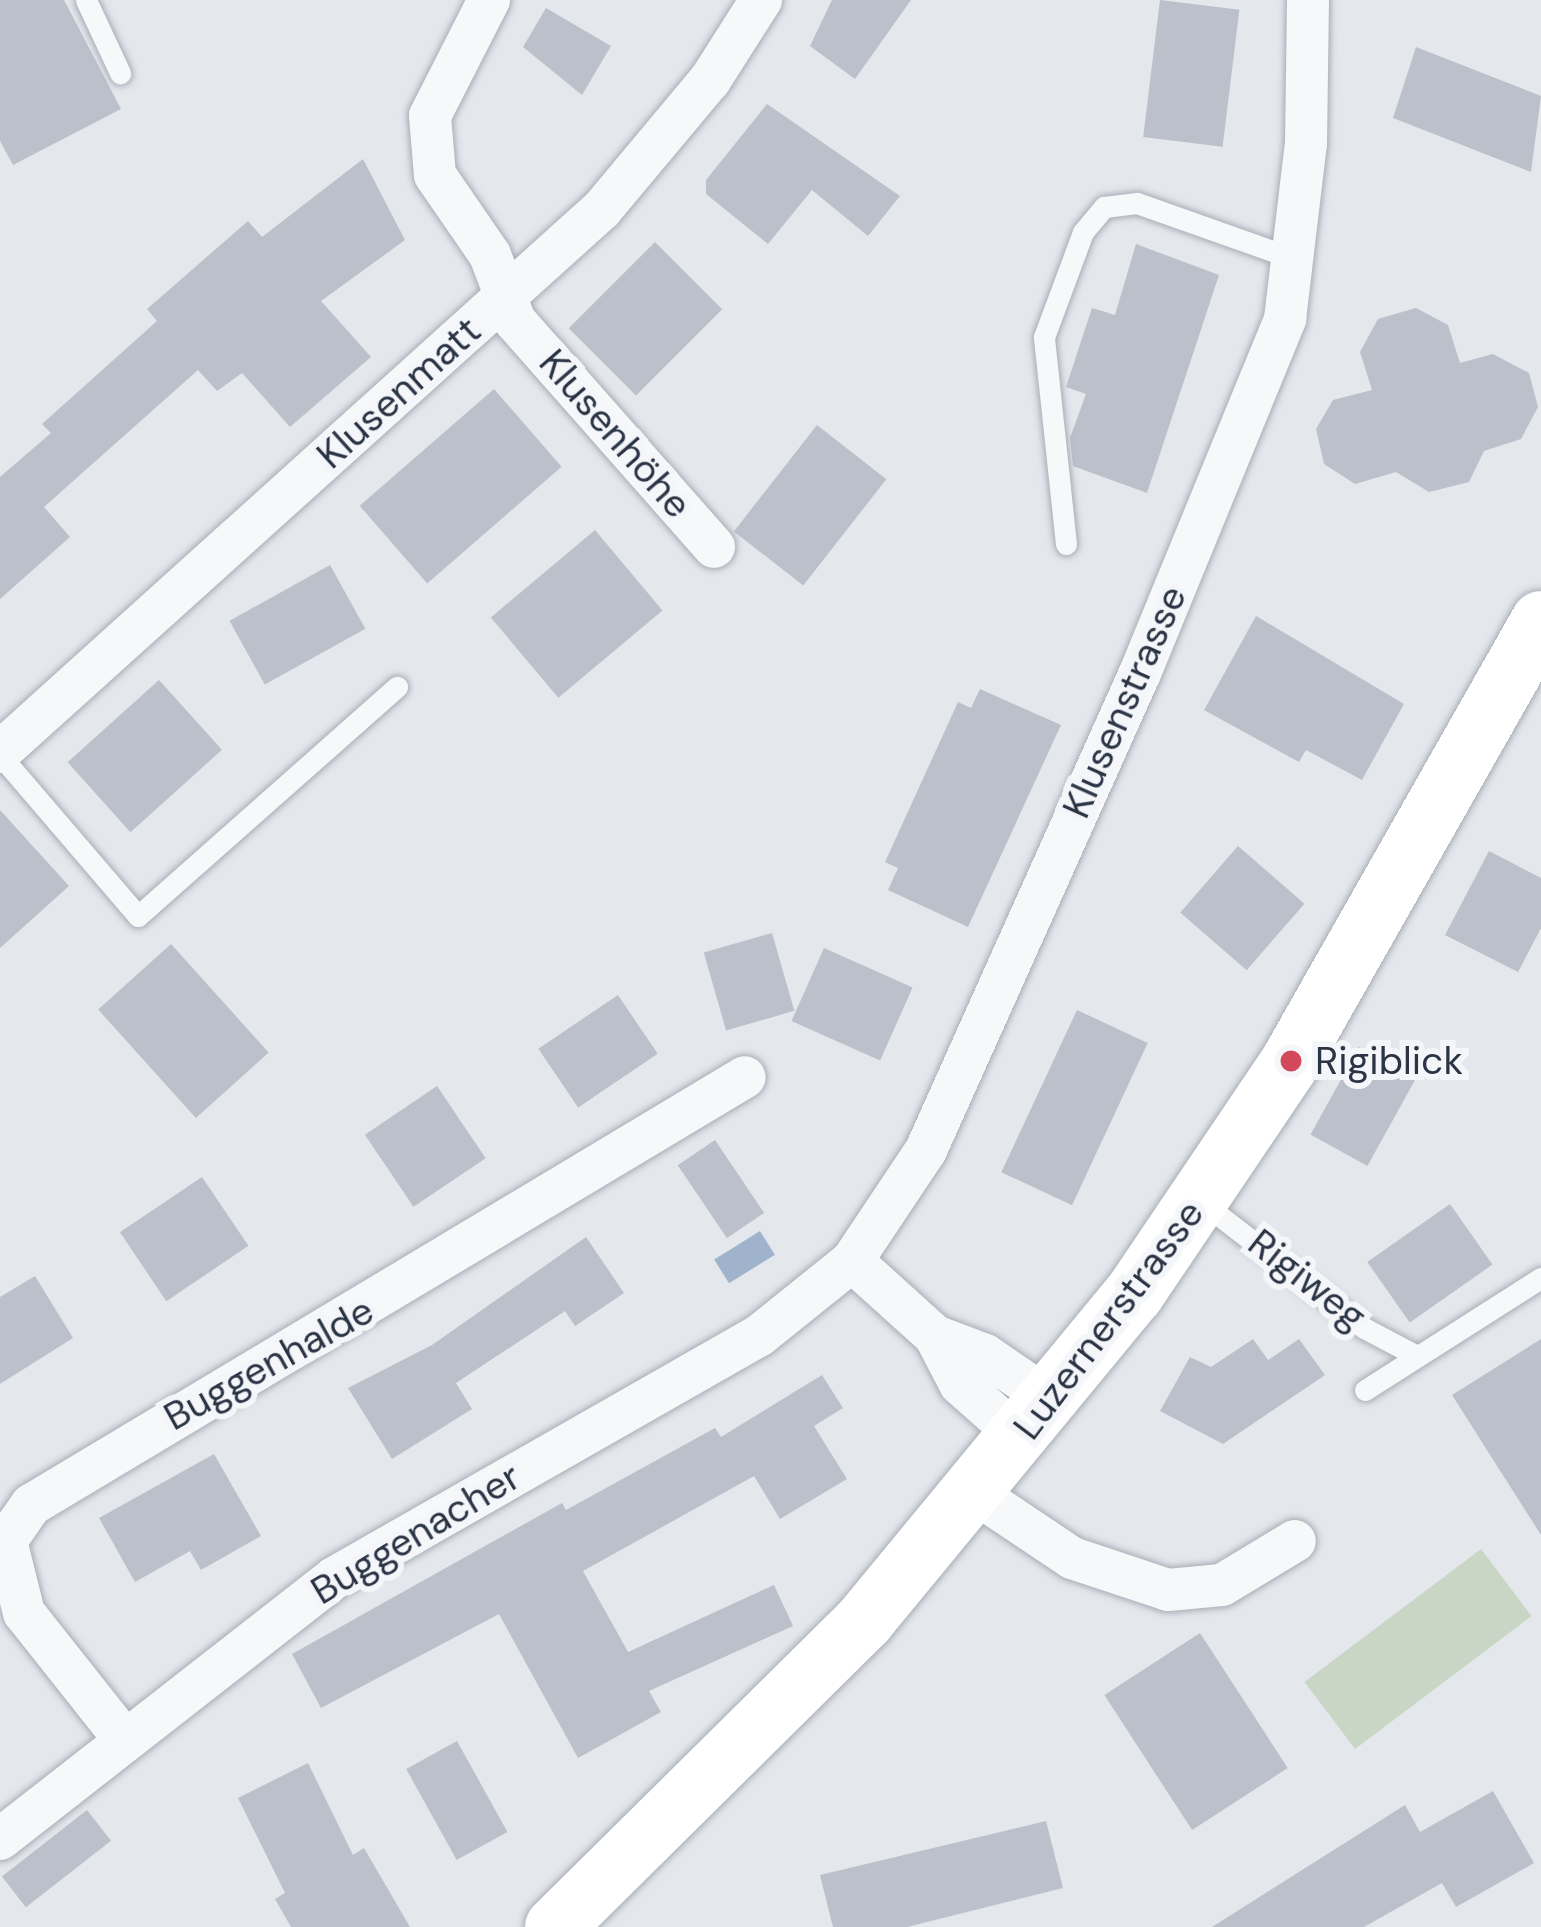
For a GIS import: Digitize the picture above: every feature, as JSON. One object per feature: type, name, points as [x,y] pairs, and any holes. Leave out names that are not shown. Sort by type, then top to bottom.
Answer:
[{"type":"main road","name":"Luzernerstrasse","points":[[555,1927],[750,1741],[976,1492],[1036,1419],[1199,1201],[1380,913],[1541,621]]},
{"type":"street","name":"Klusenhöhe","points":[[489,0],[438,89],[430,141],[435,176],[490,255],[502,302],[714,548]]},
{"type":"street","name":"Klusenmatt","points":[[0,753],[502,302],[667,134],[760,0]]},
{"type":"street","name":"Klusenstrasse","points":[[852,1261],[926,1150],[1140,673],[1285,319],[1295,259],[1308,0]]},
{"type":"street","name":"Buggenhalde","points":[[124,1739],[24,1612],[6,1541],[31,1505],[745,1076]]},
{"type":"street","points":[[852,1261],[935,1336],[960,1384],[1036,1419]]},
{"type":"street","name":"Buggenacher","points":[[0,1839],[334,1579],[760,1335],[852,1261]]},
{"type":"street","points":[[976,1492],[1072,1558],[1168,1590],[1222,1586],[1295,1540]]},
{"type":"lane","points":[[86,0],[120,73]]},
{"type":"lane","points":[[1066,544],[1044,337],[1083,232],[1104,207],[1137,203],[1295,259]]},
{"type":"lane","points":[[0,753],[138,916],[397,687]]},
{"type":"lane","name":"Rigiweg","points":[[1199,1201],[1364,1328],[1417,1356]]},
{"type":"lane","name":"Rigiweg","points":[[1365,1390],[1541,1278]]},
{"type":"green space","points":[[1481,1549],[1532,1616],[1355,1749],[1305,1682]]},
{"type":"water","points":[[760,1231],[775,1255],[729,1283],[714,1260]]},
{"type":"building","points":[[0,0],[64,0],[121,109],[13,165],[0,141]]},
{"type":"building","points":[[832,0],[911,0],[855,79],[810,46]]},
{"type":"building","points":[[1160,0],[1239,10],[1223,147],[1143,137]]},
{"type":"building","points":[[546,8],[611,46],[582,95],[523,47]]},
{"type":"building","points":[[1416,47],[1541,96],[1531,172],[1393,118]]},
{"type":"building","points":[[767,104],[900,196],[868,236],[812,190],[768,244],[706,194],[706,180]]},
{"type":"building","points":[[363,159],[405,240],[321,301],[371,357],[290,427],[242,373],[217,391],[198,370],[44,507],[70,537],[0,599],[0,477],[51,433],[42,424],[157,321],[147,309],[248,221],[262,237]]},
{"type":"building","points":[[655,242],[722,309],[636,395],[569,328]]},
{"type":"building","points":[[1136,244],[1219,275],[1147,493],[1073,466],[1070,438],[1086,394],[1066,387],[1092,308],[1115,315]]},
{"type":"building","points":[[1416,308],[1448,325],[1460,363],[1493,354],[1529,373],[1538,407],[1521,439],[1484,451],[1469,482],[1429,492],[1396,472],[1355,484],[1324,464],[1316,429],[1333,400],[1372,390],[1360,352],[1378,319]]},
{"type":"building","points":[[494,389],[562,467],[427,584],[360,506]]},
{"type":"building","points":[[817,425],[886,479],[803,586],[734,531]]},
{"type":"building","points":[[595,530],[662,610],[558,698],[491,617]]},
{"type":"building","points":[[330,565],[365,629],[265,685],[229,621]]},
{"type":"building","points":[[1256,616],[1404,704],[1362,780],[1306,750],[1299,762],[1204,710]]},
{"type":"building","points":[[159,680],[222,750],[130,832],[68,762]]},
{"type":"building","points":[[980,689],[1061,725],[968,927],[888,890],[898,868],[885,862],[958,702],[971,708]]},
{"type":"building","points":[[0,810],[69,886],[0,948]]},
{"type":"building","points":[[1238,846],[1304,904],[1247,970],[1180,912]]},
{"type":"building","points":[[1489,851],[1541,878],[1541,928],[1518,972],[1445,935]]},
{"type":"building","points":[[772,933],[794,1011],[726,1030],[704,953]]},
{"type":"building","points":[[171,944],[269,1052],[196,1118],[98,1010]]},
{"type":"building","points":[[824,948],[913,987],[880,1061],[791,1021]]},
{"type":"building","points":[[618,995],[658,1054],[578,1108],[538,1049]]},
{"type":"building","points":[[1077,1010],[1148,1043],[1072,1205],[1001,1172]]},
{"type":"building","points":[[1359,1047],[1416,1079],[1367,1166],[1311,1134]]},
{"type":"building","points":[[437,1086],[486,1158],[414,1207],[365,1135]]},
{"type":"building","points":[[715,1140],[764,1213],[727,1238],[678,1165]]},
{"type":"building","points":[[202,1177],[248,1246],[166,1301],[120,1232]]},
{"type":"building","points":[[1450,1204],[1492,1265],[1410,1323],[1367,1262]]},
{"type":"building","points":[[586,1237],[624,1293],[575,1326],[565,1311],[456,1383],[472,1409],[392,1459],[348,1388],[432,1345]]},
{"type":"building","points":[[35,1276],[73,1338],[0,1384],[0,1297]]},
{"type":"building","points":[[1253,1339],[1268,1360],[1299,1339],[1325,1375],[1223,1444],[1160,1411],[1190,1357],[1211,1367]]},
{"type":"building","points":[[1541,1339],[1541,1535],[1452,1395]]},
{"type":"building","points":[[822,1375],[843,1408],[814,1426],[847,1479],[780,1519],[754,1476],[583,1571],[628,1652],[774,1585],[793,1626],[649,1691],[661,1712],[578,1758],[499,1614],[321,1708],[292,1654],[562,1503],[566,1510],[715,1428],[721,1437]]},
{"type":"building","points":[[214,1454],[261,1536],[201,1570],[190,1551],[135,1582],[99,1518]]},
{"type":"building","points":[[1200,1633],[1288,1768],[1192,1830],[1104,1695]]},
{"type":"building","points":[[457,1741],[507,1832],[457,1860],[406,1769]]},
{"type":"building","points":[[308,1763],[353,1855],[364,1848],[410,1927],[291,1927],[275,1899],[285,1893],[238,1798]]},
{"type":"building","points":[[1493,1791],[1534,1863],[1456,1907],[1442,1883],[1364,1927],[1212,1927],[1405,1805],[1420,1832]]},
{"type":"building","points":[[87,1810],[111,1841],[26,1907],[2,1876]]},
{"type":"building","points":[[1046,1821],[1063,1888],[907,1927],[833,1927],[820,1875]]},
{"type":"place","name":"Rigiblick","points":[[1291,1061]]}]
